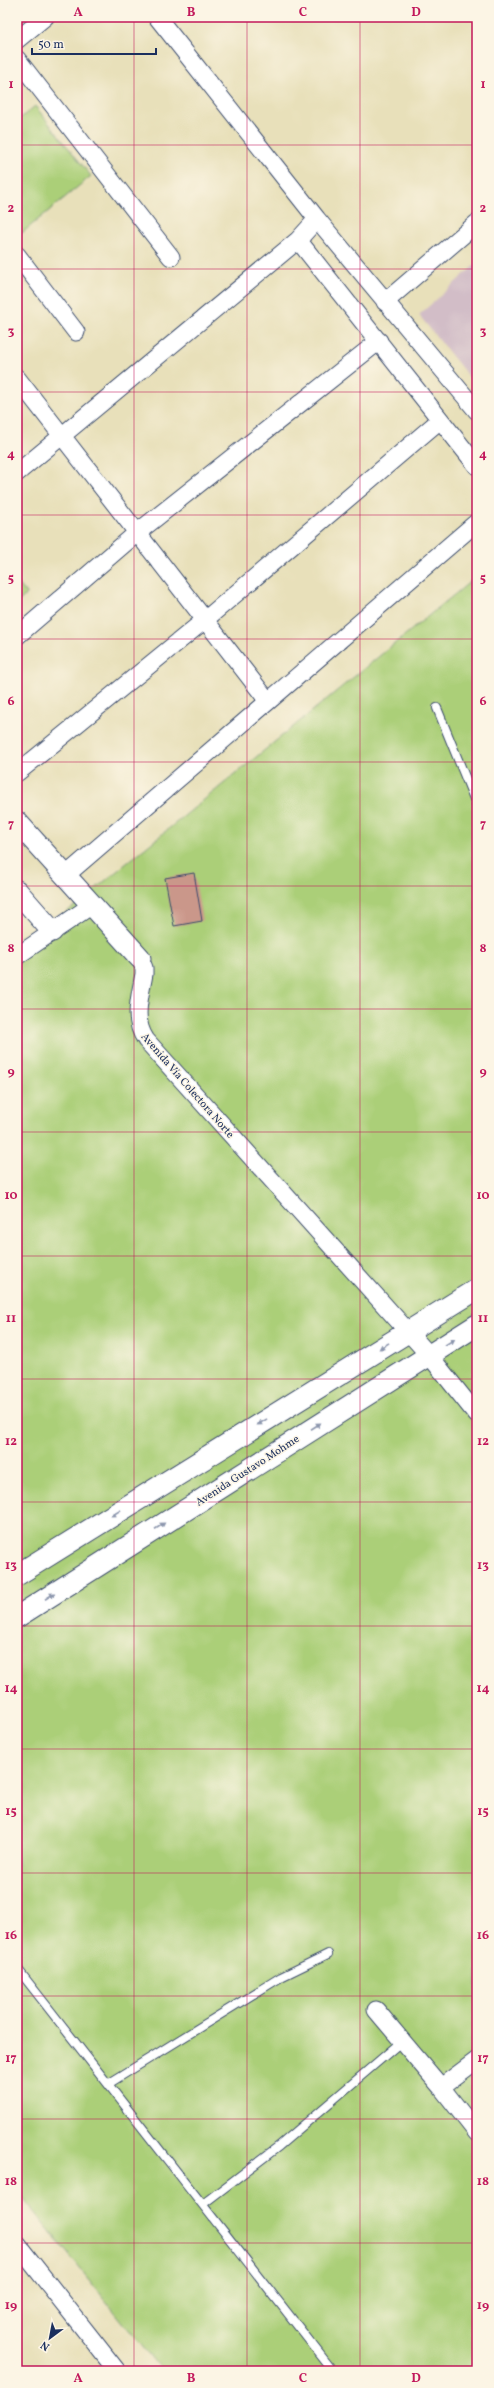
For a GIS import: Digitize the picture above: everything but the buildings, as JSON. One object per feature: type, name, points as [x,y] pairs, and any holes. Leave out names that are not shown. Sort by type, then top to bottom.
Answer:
[{"type":"street","points":[[17,40],[45,17]]},
{"type":"street","points":[[157,17],[317,219],[477,411]]},
{"type":"street","points":[[17,59],[171,257]]},
{"type":"street","points":[[17,473],[61,434],[298,240],[317,219]]},
{"type":"street","points":[[385,302],[477,223]]},
{"type":"street","points":[[298,240],[477,466]]},
{"type":"street","points":[[17,256],[76,332]]},
{"type":"street","points":[[17,636],[138,532],[379,341]]},
{"type":"street","points":[[17,378],[206,619],[268,701]]},
{"type":"street","points":[[17,773],[206,619],[440,420]]},
{"type":"street","points":[[65,876],[477,522]]},
{"type":"street","name":"Avenida Vía Colectora Norte","points":[[17,822],[140,958],[144,968],[137,1016],[140,1033],[436,1362]]},
{"type":"street","points":[[17,891],[52,931]]},
{"type":"street","points":[[17,956],[92,905]]},
{"type":"street","points":[[17,1575],[477,1289]]},
{"type":"street","name":"Avenida Gustavo Mohme","points":[[17,1617],[436,1362],[477,1325]]},
{"type":"street","points":[[436,1362],[477,1415]]},
{"type":"street","points":[[376,2010],[401,2042],[441,2087],[477,2133]]},
{"type":"street","points":[[441,2087],[477,2060]]},
{"type":"street","points":[[17,2244],[117,2371]]},
{"type":"lane","points":[[436,708],[477,806]]},
{"type":"lane","points":[[108,2084],[275,1980],[328,1954]]},
{"type":"lane","points":[[17,1968],[333,2371]]},
{"type":"lane","points":[[203,2204],[279,2146],[401,2042]]},
{"type":"shaded area","points":[[477,263],[477,387],[419,315]]},
{"type":"green space","points":[[35,106],[91,176],[22,233],[17,227],[17,121]]},
{"type":"green space","points":[[477,576],[477,2371],[162,2371],[17,2190],[17,953]]},
{"type":"green space","points":[[17,582],[27,594],[17,603]]}]
